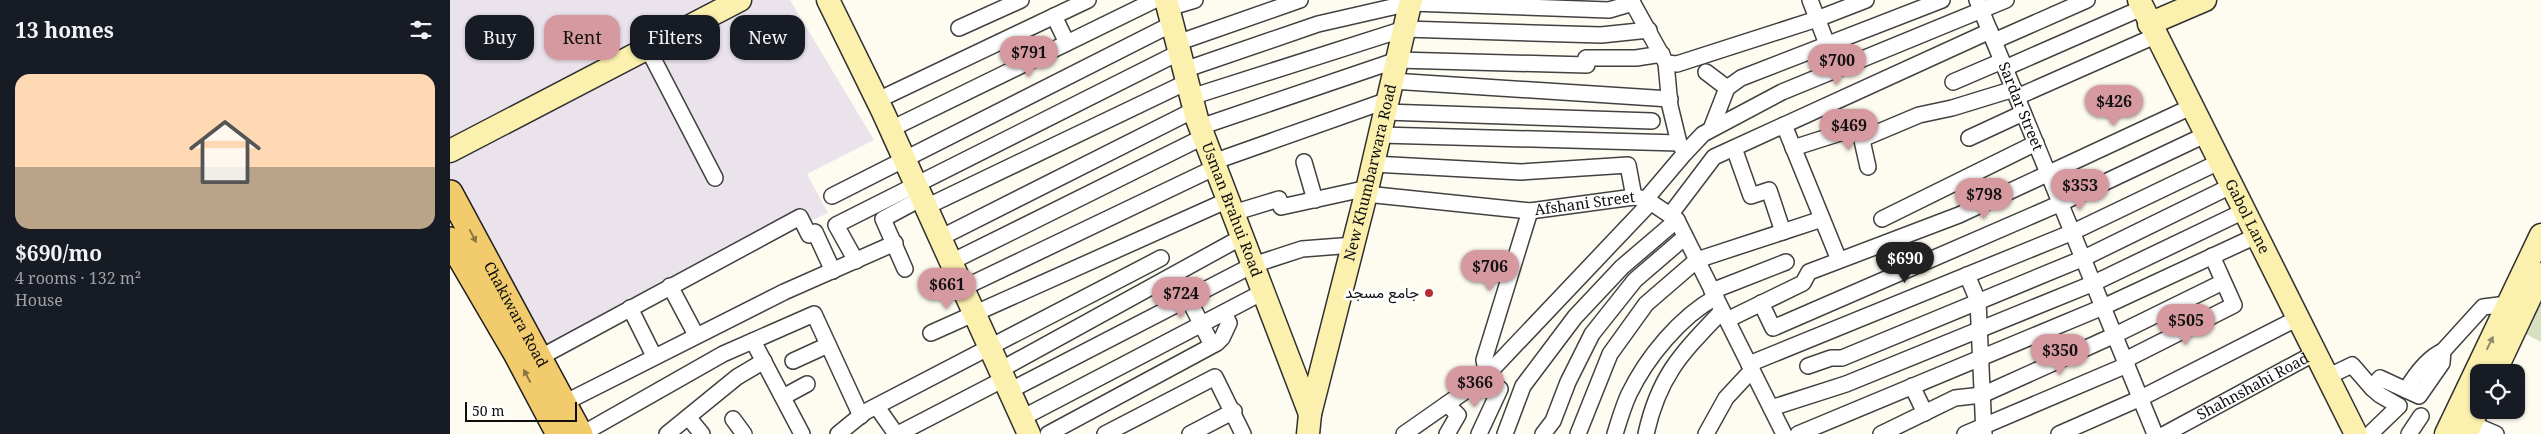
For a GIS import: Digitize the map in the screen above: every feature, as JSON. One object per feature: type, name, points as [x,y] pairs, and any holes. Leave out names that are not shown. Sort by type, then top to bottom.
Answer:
[{"type":"main road","name":"Chakiwara Road","points":[[450,193],[581,434]]},
{"type":"main road","name":"Chakiwara Road","points":[[450,240],[559,434]]},
{"type":"street","points":[[712,15],[740,0]]},
{"type":"street","points":[[828,0],[878,100],[1025,426],[1201,324],[1263,292]]},
{"type":"street","points":[[959,28],[1022,0]]},
{"type":"street","points":[[878,100],[1088,0]]},
{"type":"street","points":[[951,262],[1182,62],[1195,0]]},
{"type":"street","points":[[905,269],[883,219],[921,196],[1300,0]]},
{"type":"street","points":[[1810,0],[1827,44]]},
{"type":"street","points":[[963,288],[1214,165],[1391,88],[1587,65],[1586,58],[1664,58],[1677,64],[1817,19],[1866,0]]},
{"type":"street","points":[[1711,129],[1727,88],[1741,78],[1942,0]]},
{"type":"street","points":[[1404,434],[1485,376],[1643,199],[1682,148],[1702,134],[1782,92],[1979,5],[2006,0]]},
{"type":"street","points":[[1505,434],[1523,386],[1576,317],[1622,267],[1674,217],[1714,158],[1784,125],[1992,36],[2087,0]]},
{"type":"street","points":[[1953,82],[2146,17],[2205,0]]},
{"type":"street","points":[[832,196],[904,158],[1182,62],[1318,24],[1411,2],[1609,10],[1632,2],[1664,58],[1670,99],[1682,148]]},
{"type":"street","name":"New Khumbarwara Road","points":[[1309,424],[1354,245],[1411,2]]},
{"type":"street","name":"Sardar Street","points":[[1979,5],[2156,434]]},
{"type":"street","points":[[1054,16],[1067,43]]},
{"type":"street","points":[[1862,139],[1919,115],[2015,93],[2146,17]]},
{"type":"street","name":"Gabol Lane","points":[[2146,17],[2356,434]]},
{"type":"street","points":[[856,261],[836,225],[921,196],[1182,62],[1404,29],[1601,35],[1649,30]]},
{"type":"street","points":[[891,129],[1067,43],[1182,62],[1391,88],[1600,119],[1652,121]]},
{"type":"street","points":[[450,151],[630,58]]},
{"type":"street","points":[[654,60],[715,178]]},
{"type":"street","points":[[940,238],[1182,62]]},
{"type":"street","name":"Usman Brahui Road","points":[[1182,62],[1214,165],[1263,292],[1309,424]]},
{"type":"street","points":[[1706,72],[1727,88]]},
{"type":"street","points":[[1391,88],[1599,94],[1670,99]]},
{"type":"street","points":[[1599,94],[1600,119]]},
{"type":"street","points":[[1615,434],[1629,394],[1646,366],[1673,332],[1702,304],[1761,303],[1803,283],[1809,272],[1959,215],[2191,107]]},
{"type":"street","points":[[1969,138],[2023,113]]},
{"type":"street","points":[[1784,125],[1838,260]]},
{"type":"street","points":[[1793,148],[1859,127],[1868,168]]},
{"type":"street","points":[[1380,135],[1682,148]]},
{"type":"street","points":[[1761,303],[1773,328],[2060,203],[2205,135]]},
{"type":"street","points":[[1882,219],[2036,142]]},
{"type":"street","points":[[1734,148],[1751,196],[1769,190],[1783,232]]},
{"type":"street","points":[[1304,162],[1314,200]]},
{"type":"street","points":[[1706,434],[1726,398],[1751,367],[2073,232],[2219,162]]},
{"type":"street","points":[[1373,164],[1520,172],[1628,165],[1643,199]]},
{"type":"street","points":[[1808,366],[1831,358],[1842,358],[2084,258],[2231,186]]},
{"type":"street","name":"Afshani Street","points":[[1230,206],[1279,199],[1281,208],[1367,191],[1530,212],[1643,199],[1674,217]]},
{"type":"street","points":[[931,333],[1230,206]]},
{"type":"street","points":[[1771,408],[1846,384],[2094,283],[2244,211]]},
{"type":"street","points":[[1479,434],[1500,389],[1485,376],[1484,360],[1530,212]]},
{"type":"street","points":[[539,358],[800,217],[809,235],[815,232],[833,271]]},
{"type":"street","points":[[1674,217],[1686,237],[1784,434]]},
{"type":"street","points":[[1578,434],[1610,354],[1646,304],[1697,260],[1822,219]]},
{"type":"street","points":[[2498,364],[2541,234]]},
{"type":"street","points":[[1798,434],[1832,428],[1912,386],[2103,307],[2256,236]]},
{"type":"street","points":[[1004,380],[1151,288],[1242,237]]},
{"type":"street","points":[[1543,434],[1553,421],[1568,382],[1592,334],[1635,280],[1686,237]]},
{"type":"street","points":[[564,403],[654,356],[895,243]]},
{"type":"street","points":[[877,407],[897,434],[1004,380],[1188,298],[1253,265],[1302,249],[1354,245]]},
{"type":"street","points":[[1965,434],[1984,430],[2126,363],[2234,305],[2212,256]]},
{"type":"street","points":[[838,434],[860,416],[1161,258]]},
{"type":"street","points":[[1646,434],[1652,407],[1666,376],[1719,305],[1786,262]]},
{"type":"street","points":[[1141,269],[1151,288]]},
{"type":"street","points":[[2496,434],[2463,423],[2515,310],[2541,274]]},
{"type":"street","points":[[1967,275],[1978,301],[1984,430]]},
{"type":"street","points":[[1881,434],[1955,398],[1982,395],[2115,335],[2223,282]]},
{"type":"street","points":[[670,286],[696,336]]},
{"type":"street","points":[[1188,298],[1212,346]]},
{"type":"street","points":[[2372,388],[2380,378],[2419,396],[2442,363],[2443,351],[2483,307],[2499,305],[2515,310]]},
{"type":"street","points":[[630,308],[654,356]]},
{"type":"street","points":[[1048,434],[1212,346],[1222,338],[1229,323],[1224,313]]},
{"type":"street","points":[[581,434],[724,354],[814,314],[860,416]]},
{"type":"street","points":[[2060,434],[2141,398],[2298,318]]},
{"type":"street","points":[[753,341],[802,434]]},
{"type":"street","points":[[793,361],[828,345]]},
{"type":"street","name":"Shahnshahi Road","points":[[2165,434],[2315,353]]},
{"type":"street","points":[[667,434],[737,377],[764,361]]},
{"type":"street","points":[[2327,377],[2352,365],[2372,388],[2398,406],[2370,434]]},
{"type":"street","points":[[1105,434],[1215,377],[1234,411],[1243,434]]},
{"type":"street","points":[[782,397],[807,384]]},
{"type":"street","points":[[1912,386],[1925,413]]},
{"type":"street","points":[[1446,434],[1458,416],[1447,404]]},
{"type":"street","points":[[1198,432],[1234,411]]},
{"type":"street","points":[[2409,434],[2420,416]]},
{"type":"street","points":[[688,417],[702,434]]},
{"type":"street","points":[[733,419],[744,434]]},
{"type":"shaded area","points":[[450,0],[790,0],[799,15],[730,15],[730,60],[805,60],[805,25],[874,140],[807,174],[828,213],[806,223],[800,215],[536,356],[450,198]]},
{"type":"green space","points":[[2541,296],[2541,342],[2524,333]]},
{"type":"place","name":"جامع مسجد","points":[[1429,293]]}]
